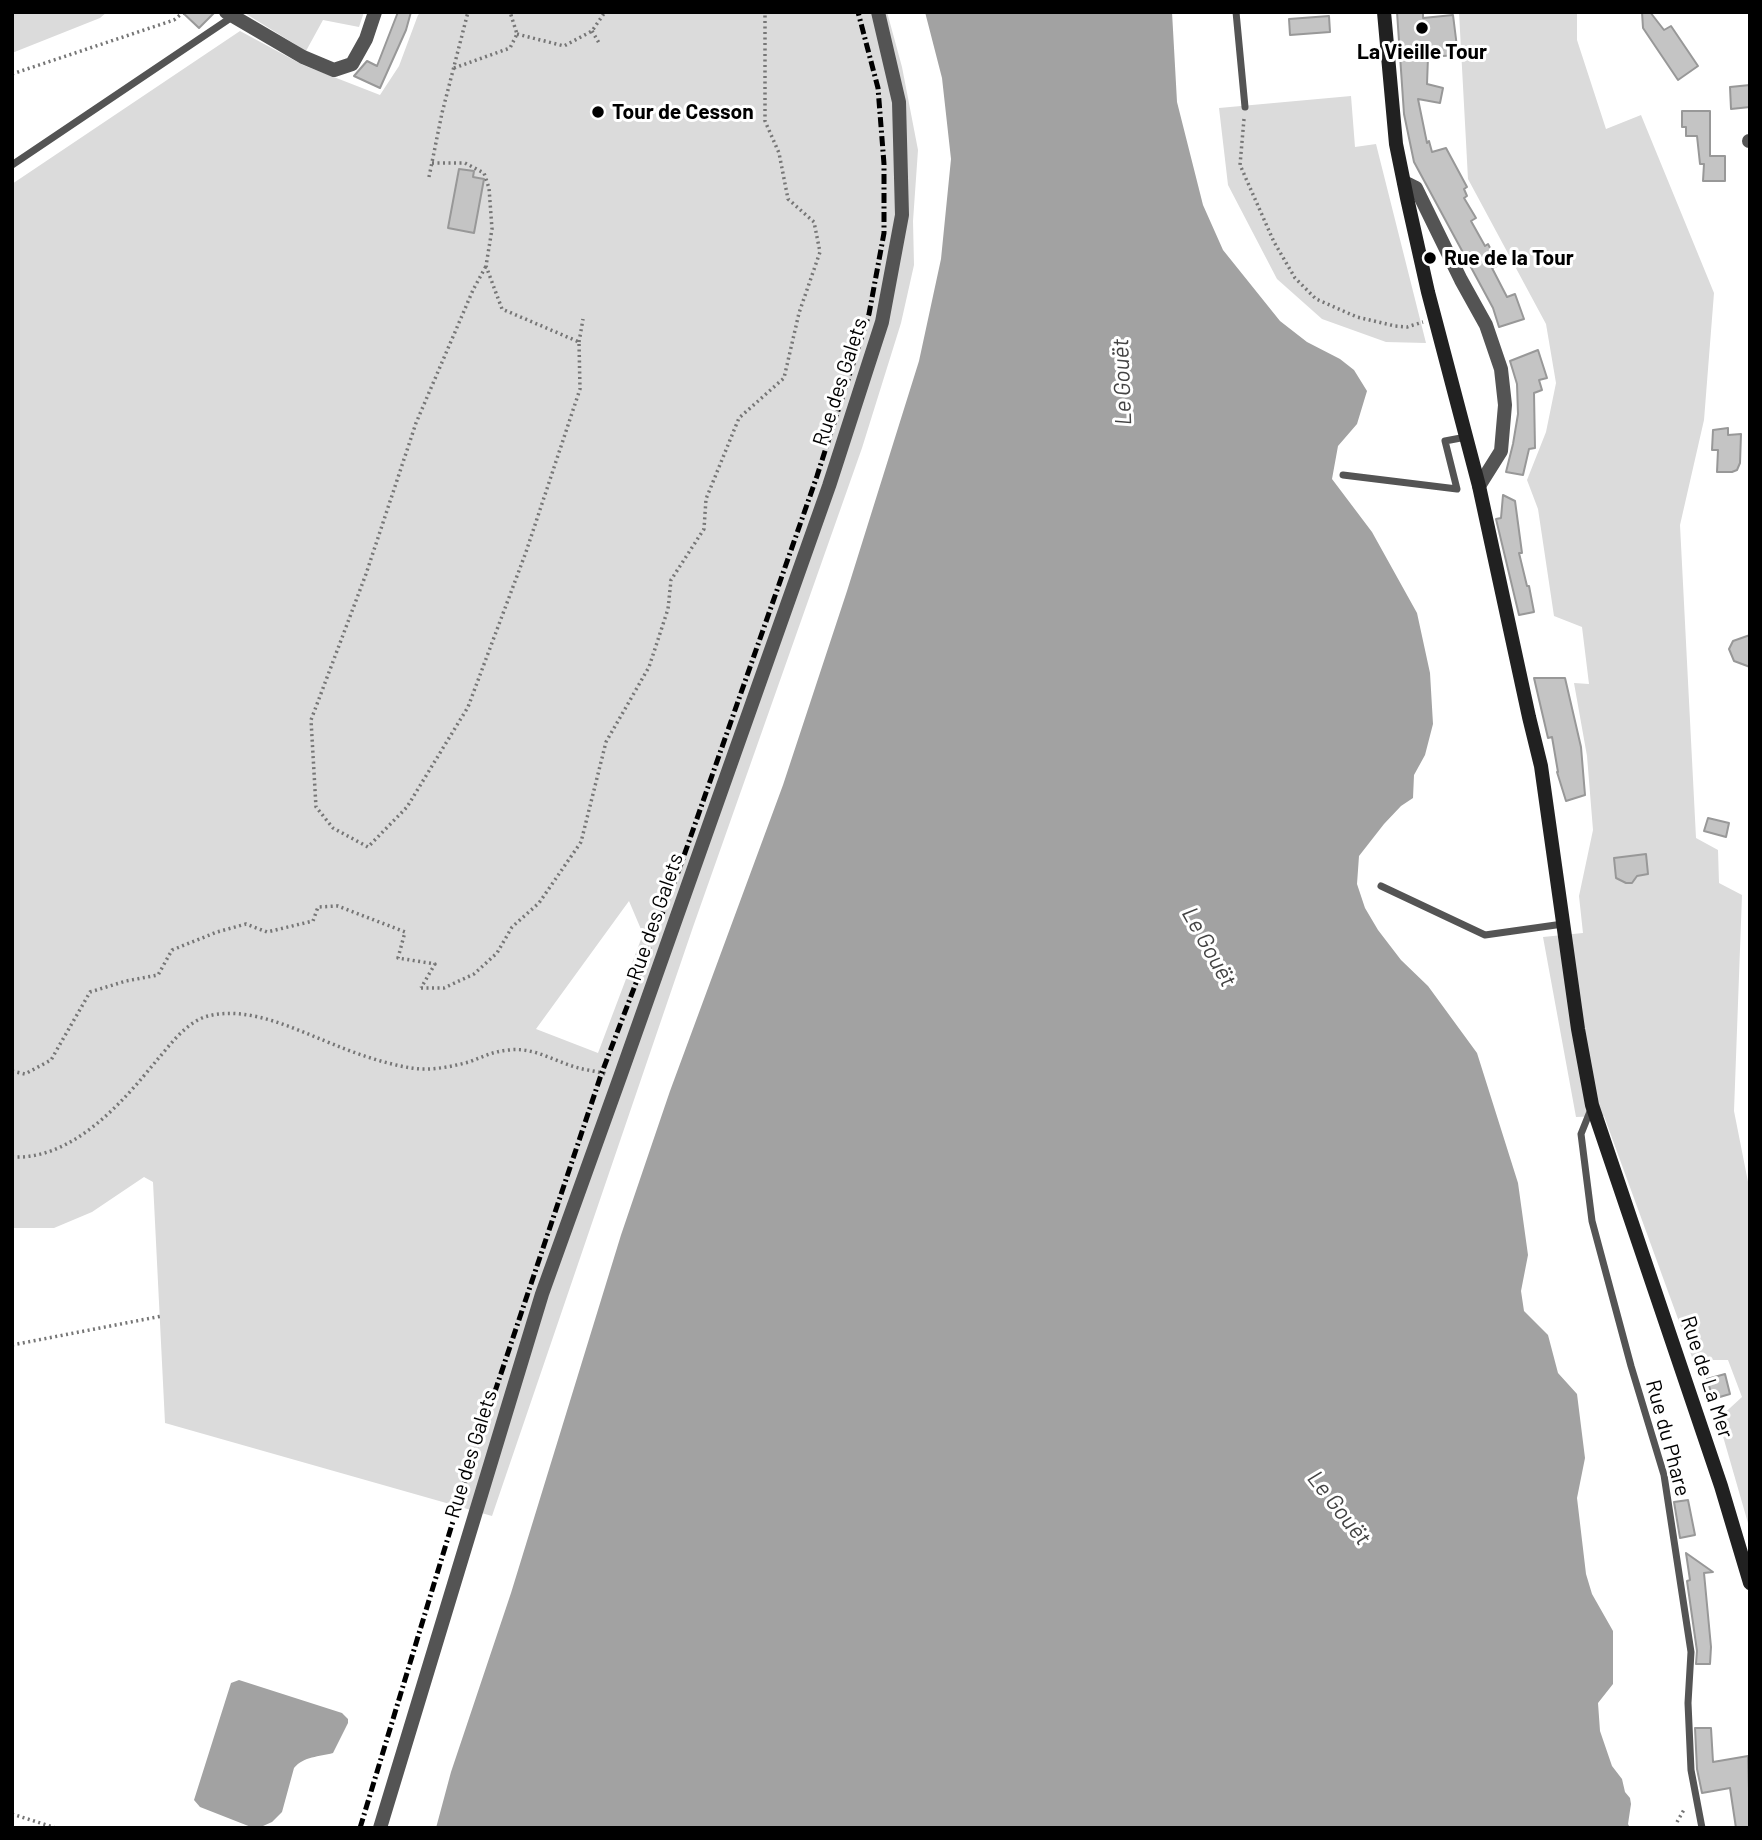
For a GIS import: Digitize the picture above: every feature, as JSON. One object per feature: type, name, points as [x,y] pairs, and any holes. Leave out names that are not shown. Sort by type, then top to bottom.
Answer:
[{"type":"street","points":[[229,15],[303,57],[334,70],[352,64],[366,39],[375,12]]},
{"type":"street","name":"Rue des Galets","points":[[380,1828],[542,1294],[829,485],[882,322],[902,215],[900,102],[878,12]]},
{"type":"street","name":"Rue de La Mer","points":[[1384,12],[1395,134],[1404,182],[1435,319],[1479,486],[1541,765],[1577,1029],[1592,1105],[1661,1304],[1750,1583]]},
{"type":"street","points":[[1404,182],[1416,188],[1486,326],[1501,369],[1505,405],[1501,451],[1479,486]]},
{"type":"lane","points":[[1236,12],[1245,107]]},
{"type":"lane","points":[[12,165],[229,15]]},
{"type":"lane","points":[[1343,475],[1457,489],[1445,441],[1466,437]]},
{"type":"lane","points":[[1381,886],[1485,935],[1563,924]]},
{"type":"lane","name":"Rue du Phare","points":[[1592,1105],[1581,1134],[1592,1220],[1631,1366],[1664,1475],[1690,1652],[1688,1703],[1691,1770],[1702,1828]]},
{"type":"path","points":[[12,74],[174,20],[184,12]]},
{"type":"path","points":[[429,177],[468,12]]},
{"type":"path","points":[[454,68],[510,48],[517,34],[510,12]]},
{"type":"path","points":[[517,34],[564,46],[592,31],[605,12]]},
{"type":"path","points":[[12,1071],[25,1074],[51,1060],[90,992],[158,975],[172,950],[217,932],[246,924],[267,932],[313,921],[318,907],[338,906],[405,932],[398,958],[435,964],[421,988],[444,988],[474,974],[497,953],[512,927],[539,903],[581,842],[606,742],[649,667],[668,609],[671,580],[704,529],[706,499],[739,418],[785,377],[799,313],[820,252],[814,222],[788,199],[779,153],[765,121],[765,12]]},
{"type":"path","points":[[592,31],[599,43]]},
{"type":"path","points":[[1245,107],[1240,165],[1274,242],[1295,278],[1316,299],[1357,317],[1406,327],[1435,319]]},
{"type":"path","points":[[432,163],[465,163],[484,173],[489,188],[492,229],[486,266],[473,290],[416,424],[366,574],[310,720],[316,807],[333,828],[368,847],[407,807],[468,707],[526,552],[580,389],[579,342],[583,319]]},
{"type":"path","points":[[486,266],[502,309],[579,342]]},
{"type":"path","points":[[12,1157],[46,1152],[76,1138],[106,1116],[128,1095],[188,1027],[206,1017],[226,1013],[247,1014],[286,1025],[378,1061],[415,1069],[442,1069],[493,1052],[527,1049],[575,1067],[620,1077]]},
{"type":"path","points":[[12,1345],[162,1316]]},
{"type":"path","points":[[1677,1822],[1688,1804]]},
{"type":"path","points":[[12,1814],[56,1828]]},
{"type":"shaded area","points":[[12,12],[107,12],[100,18],[12,53]]},
{"type":"shaded area","points":[[243,12],[364,12],[359,27],[323,20],[306,51]]},
{"type":"shaded area","points":[[421,12],[887,12],[902,67],[918,150],[913,221],[914,265],[901,323],[862,448],[693,927],[492,1516],[165,1423],[153,1182],[144,1177],[92,1212],[54,1228],[12,1228],[12,184],[240,31],[303,65],[380,95],[399,66]],"holes":[[[629,901],[643,934],[598,1053],[536,1029]]]},
{"type":"shaded area","points":[[1459,12],[1577,12],[1577,40],[1606,129],[1641,115],[1714,293],[1704,420],[1680,525],[1696,838],[1718,850],[1719,883],[1742,895],[1734,1111],[1750,1192],[1750,1530],[1718,1419],[1742,1397],[1728,1360],[1693,1360],[1604,1116],[1576,1117],[1543,937],[1583,933],[1579,896],[1593,830],[1587,756],[1574,683],[1589,684],[1582,627],[1554,616],[1538,509],[1527,480],[1546,432],[1556,383],[1546,324],[1468,179]]},
{"type":"shaded area","points":[[1351,96],[1355,147],[1376,144],[1426,343],[1386,342],[1322,319],[1277,279],[1228,185],[1219,108]]},
{"type":"water","name":"Le Gouët","points":[[925,12],[1172,12],[1177,102],[1203,205],[1223,250],[1280,321],[1307,342],[1340,359],[1354,370],[1367,391],[1357,424],[1338,446],[1332,479],[1372,532],[1417,613],[1430,673],[1433,724],[1425,755],[1414,775],[1413,798],[1384,824],[1359,856],[1357,884],[1365,908],[1378,930],[1401,960],[1428,986],[1477,1053],[1518,1183],[1528,1255],[1521,1291],[1524,1311],[1548,1335],[1558,1373],[1577,1394],[1585,1458],[1577,1498],[1586,1574],[1592,1594],[1613,1631],[1613,1684],[1598,1703],[1600,1731],[1612,1766],[1622,1779],[1625,1792],[1630,1798],[1630,1828],[436,1828],[451,1772],[511,1593],[621,1235],[670,1091],[783,785],[919,361],[941,259],[951,159],[942,78]]},
{"type":"water","points":[[239,1680],[342,1713],[348,1719],[333,1753],[307,1759],[294,1768],[282,1812],[272,1822],[263,1826],[251,1827],[200,1807],[194,1800],[231,1683]]},
{"type":"building","points":[[182,12],[215,12],[199,28]]},
{"type":"building","points":[[398,12],[411,12],[406,30],[380,88],[354,76],[367,61],[377,66]]},
{"type":"building","points":[[1397,12],[1423,12],[1423,18],[1453,15],[1458,55],[1428,57],[1427,84],[1443,88],[1440,103],[1418,99],[1427,143],[1429,141],[1432,152],[1446,148],[1467,187],[1464,189],[1467,196],[1464,198],[1476,218],[1471,221],[1499,265],[1492,268],[1507,297],[1515,294],[1524,319],[1499,327],[1493,308],[1414,162],[1404,114]]},
{"type":"building","points":[[1642,12],[1650,12],[1664,30],[1671,26],[1698,66],[1678,80],[1643,28]]},
{"type":"building","points":[[1329,16],[1330,32],[1290,35],[1289,19]]},
{"type":"building","points":[[1750,85],[1750,107],[1731,109],[1730,87]]},
{"type":"building","points":[[1682,111],[1710,111],[1710,156],[1725,156],[1725,181],[1703,181],[1704,164],[1700,164],[1697,136],[1686,136],[1686,127],[1682,127]]},
{"type":"building","points":[[459,169],[474,171],[473,177],[484,179],[474,233],[448,228]]},
{"type":"building","points":[[1538,350],[1547,378],[1539,380],[1542,390],[1534,393],[1535,448],[1529,449],[1523,475],[1506,472],[1518,414],[1517,384],[1510,361]]},
{"type":"building","points":[[1728,428],[1728,435],[1741,434],[1740,463],[1737,470],[1732,472],[1717,472],[1718,450],[1712,450],[1713,430]]},
{"type":"building","points":[[1503,495],[1515,501],[1522,553],[1519,553],[1534,612],[1519,615],[1496,519],[1501,518]]},
{"type":"building","points":[[1750,635],[1750,667],[1734,661],[1729,649],[1733,641]]},
{"type":"building","points":[[1534,678],[1565,678],[1581,747],[1585,795],[1566,801],[1557,772],[1552,737],[1548,738]]},
{"type":"building","points":[[1708,818],[1729,823],[1726,837],[1704,831]]},
{"type":"building","points":[[1646,854],[1648,874],[1637,876],[1632,883],[1616,878],[1614,858]]},
{"type":"building","points":[[1725,1374],[1730,1394],[1713,1399],[1707,1379]]},
{"type":"building","points":[[1688,1500],[1695,1535],[1680,1538],[1674,1502]]},
{"type":"building","points":[[1686,1553],[1713,1572],[1704,1573],[1711,1647],[1710,1664],[1696,1664],[1697,1651],[1687,1581],[1690,1580]]},
{"type":"building","points":[[1695,1728],[1711,1728],[1713,1762],[1748,1756],[1750,1828],[1736,1828],[1730,1788],[1702,1793],[1697,1769]]},
{"type":"railway","points":[[360,1828],[467,1475],[601,1075],[680,867],[817,476],[869,314],[884,233],[884,164],[878,88],[858,12]]},
{"type":"place","name":"La Vieille Tour","points":[[1422,28]]},
{"type":"place","name":"Tour de Cesson","points":[[598,112]]},
{"type":"place","name":"Rue de la Tour","points":[[1430,258]]}]
